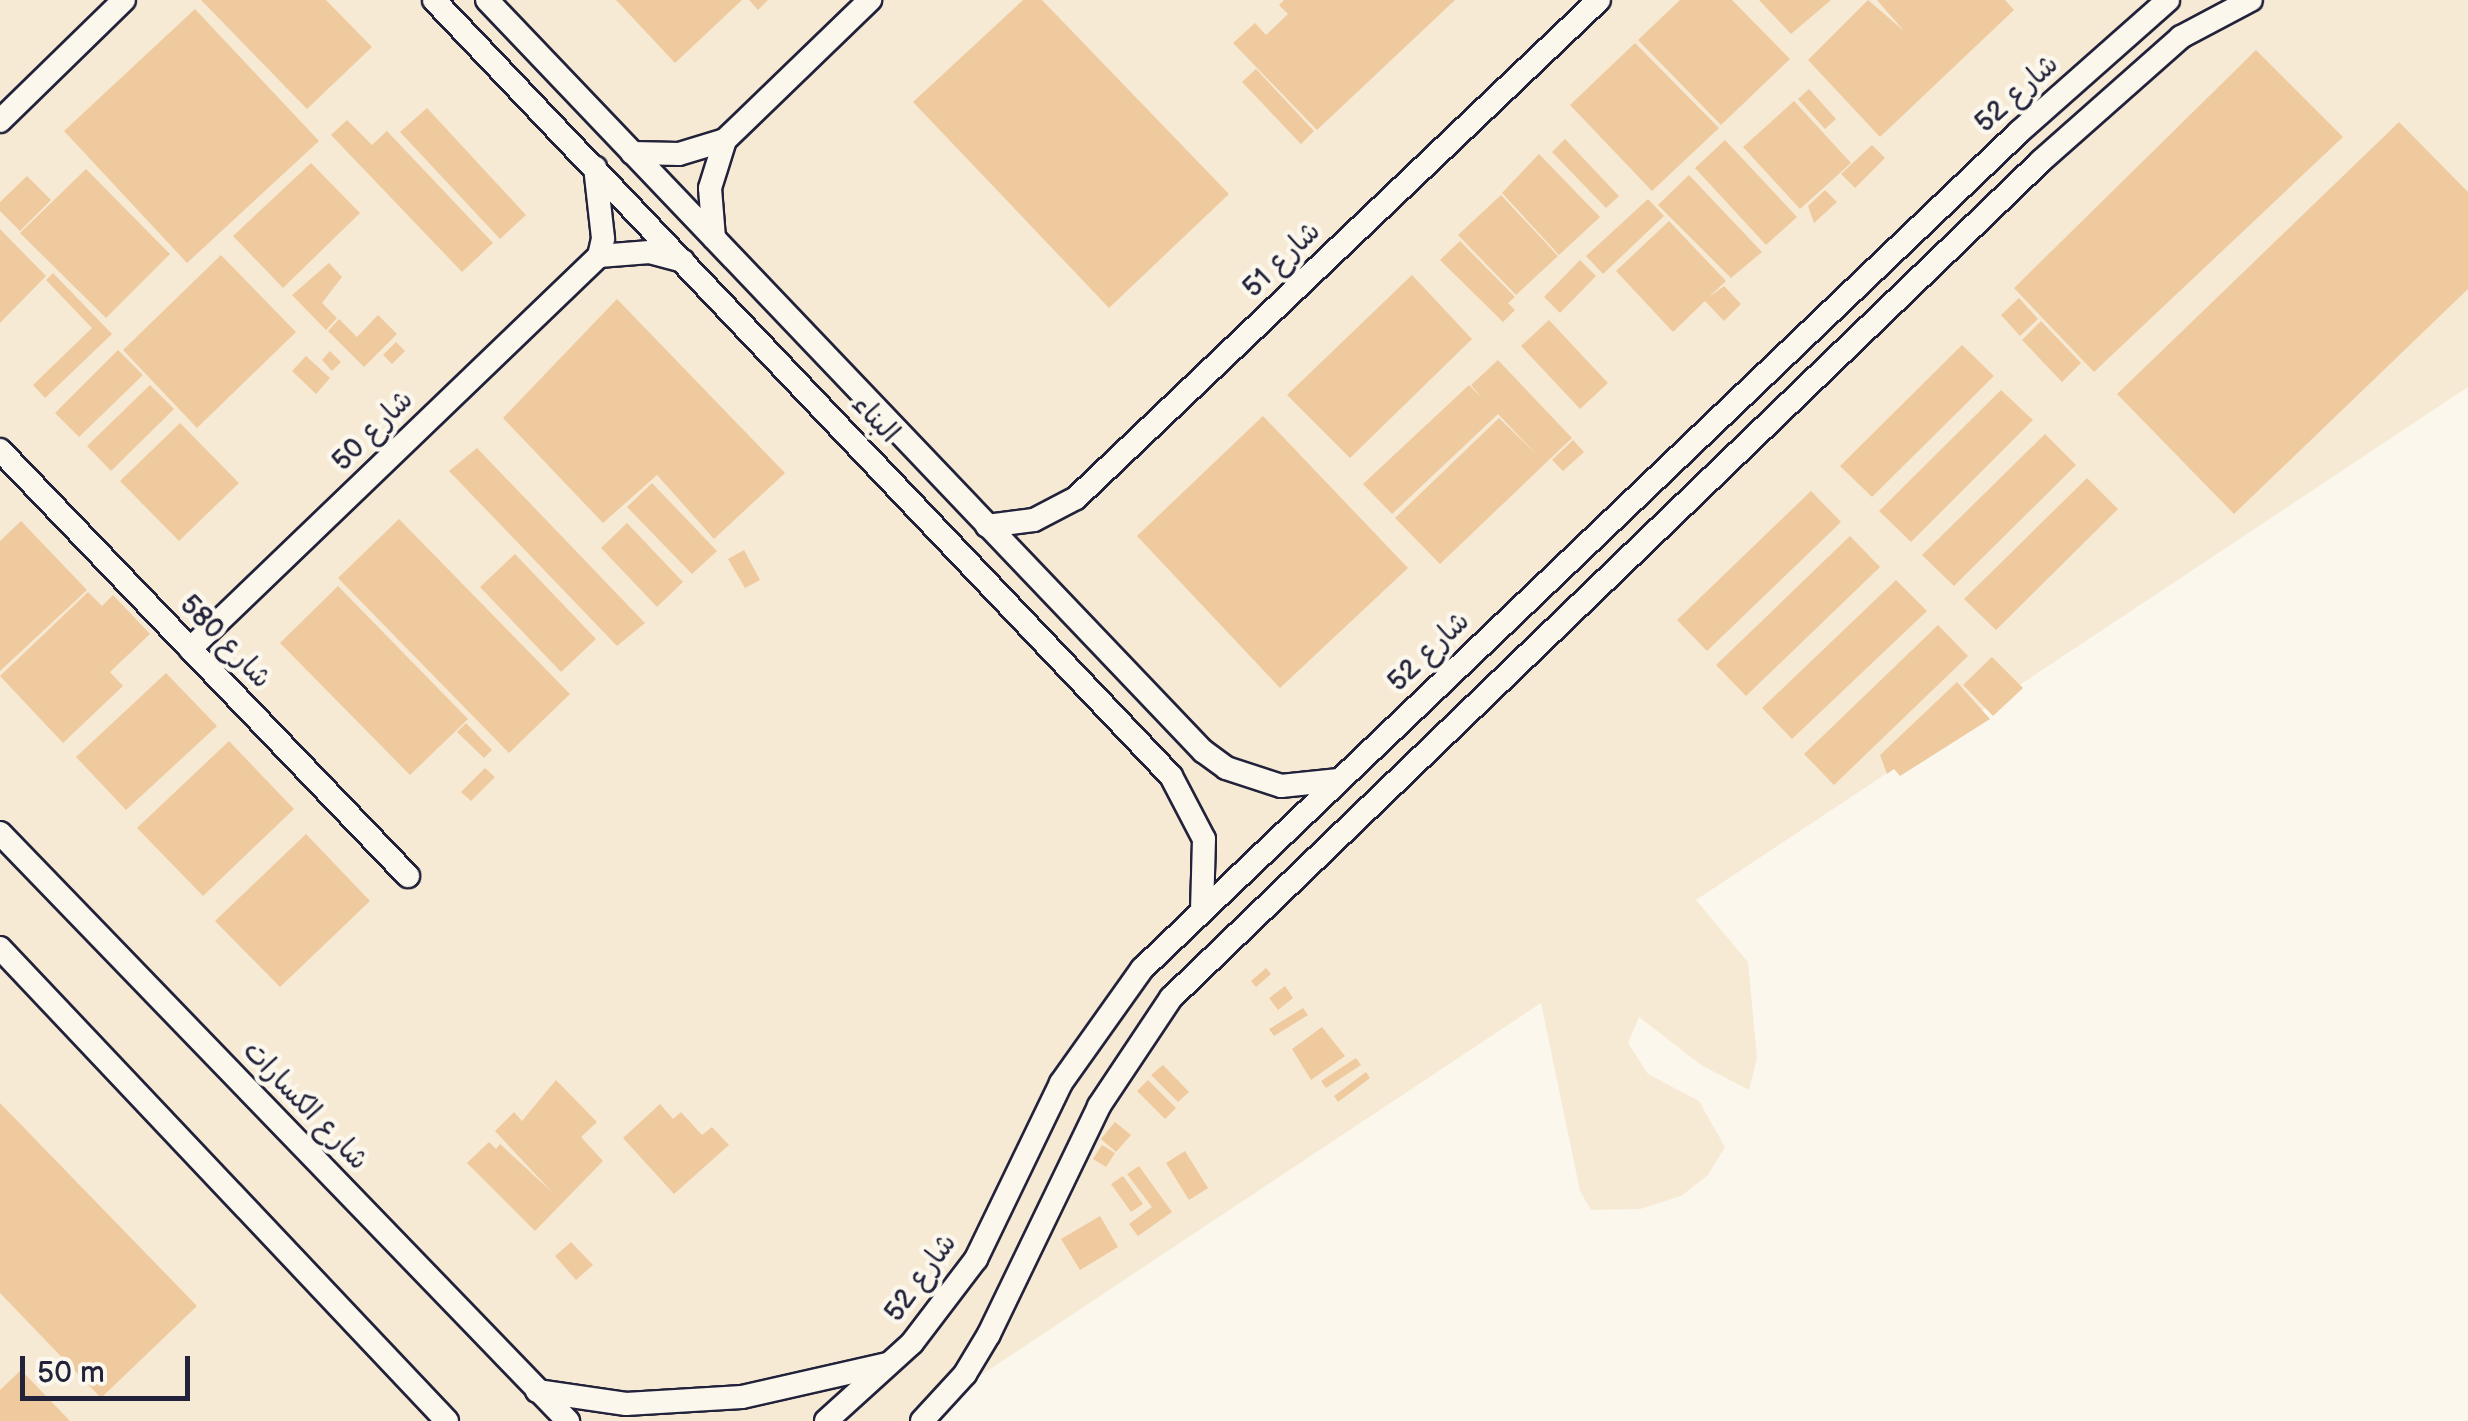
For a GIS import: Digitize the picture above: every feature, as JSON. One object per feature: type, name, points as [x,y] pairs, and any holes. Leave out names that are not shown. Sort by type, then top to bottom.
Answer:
[{"type":"street","points":[[0,121],[124,0]]},
{"type":"street","name":"البناء","points":[[434,0],[1171,776],[1204,839],[1202,911]]},
{"type":"street","name":"البناء","points":[[487,0],[988,526],[1226,768],[1281,786],[1338,780]]},
{"type":"street","points":[[632,153],[680,154],[724,140],[870,0]]},
{"type":"street","name":"شارع 51","points":[[988,526],[1034,520],[1076,498],[1599,0]]},
{"type":"street","name":"شارع 52","points":[[826,1421],[922,1331],[976,1259],[1061,1083],[1098,1024],[1202,911],[2019,132],[2168,0]]},
{"type":"street","points":[[922,1421],[964,1374],[989,1334],[1099,1106],[1171,998],[2042,161],[2181,36],[2251,0]]},
{"type":"street","points":[[714,238],[710,188],[724,140]]},
{"type":"street","points":[[595,167],[602,212],[598,256],[650,252],[685,262]]},
{"type":"street","name":"شارع 50","points":[[190,649],[598,256]]},
{"type":"street","name":"شارع 580","points":[[0,450],[408,876]]},
{"type":"street","name":"شارع الكسارات","points":[[0,833],[568,1421]]},
{"type":"street","points":[[0,948],[447,1421]]},
{"type":"street","points":[[538,1390],[626,1404],[742,1397],[887,1364]]},
{"type":"shaded area","points":[[0,0],[2468,0],[2468,387],[1696,900],[1748,962],[1757,1058],[1749,1090],[1701,1065],[1639,1017],[1628,1043],[1648,1074],[1699,1101],[1725,1147],[1708,1175],[1681,1196],[1640,1209],[1591,1210],[1580,1191],[1541,1003],[912,1421],[0,1421]]},
{"type":"building","points":[[201,0],[326,0],[372,47],[307,109]]},
{"type":"building","points":[[616,0],[742,0],[675,63]]},
{"type":"building","points":[[749,0],[768,0],[758,10]]},
{"type":"building","points":[[1023,0],[1042,0],[1229,194],[1109,308],[913,102]]},
{"type":"building","points":[[1284,0],[1455,0],[1317,130],[1233,43],[1255,23],[1266,35],[1288,14],[1279,5]]},
{"type":"building","points":[[1680,0],[1732,0],[1790,59],[1721,125],[1638,40]]},
{"type":"building","points":[[1759,0],[1831,0],[1791,34]]},
{"type":"building","points":[[1868,0],[1904,31],[1877,0],[2005,0],[2014,10],[1880,137],[1808,60]]},
{"type":"building","points":[[195,9],[319,141],[187,263],[64,131]]},
{"type":"building","points":[[1635,43],[1719,128],[1652,191],[1570,105]]},
{"type":"building","points":[[2256,50],[2343,137],[2094,372],[2014,288]]},
{"type":"building","points":[[1256,69],[1314,131],[1301,144],[1242,82]]},
{"type":"building","points":[[1809,89],[1836,119],[1825,129],[1798,99]]},
{"type":"building","points":[[1794,101],[1851,163],[1800,209],[1743,147]]},
{"type":"building","points":[[427,108],[526,215],[500,239],[400,132]]},
{"type":"building","points":[[347,120],[372,145],[387,131],[493,243],[462,272],[331,135]]},
{"type":"building","points":[[2399,122],[2468,192],[2468,289],[2234,514],[2117,394]]},
{"type":"building","points":[[1565,139],[1619,196],[1606,208],[1552,152]]},
{"type":"building","points":[[1725,140],[1797,217],[1766,245],[1695,168]]},
{"type":"building","points":[[1872,145],[1885,158],[1855,188],[1841,174]]},
{"type":"building","points":[[1539,154],[1600,217],[1559,255],[1502,193]]},
{"type":"building","points":[[311,163],[360,213],[283,288],[233,236]]},
{"type":"building","points":[[86,169],[170,254],[106,318],[20,233]]},
{"type":"building","points":[[1689,175],[1762,252],[1731,278],[1658,205]]},
{"type":"building","points":[[27,176],[51,200],[20,231],[0,211],[0,202]]},
{"type":"building","points":[[1825,190],[1837,202],[1814,223],[1808,206]]},
{"type":"building","points":[[1501,195],[1558,256],[1516,295],[1458,235]]},
{"type":"building","points":[[1648,199],[1664,216],[1603,274],[1586,256]]},
{"type":"building","points":[[1669,221],[1726,281],[1709,297],[1724,286],[1741,304],[1724,321],[1705,301],[1673,332],[1616,271]]},
{"type":"building","points":[[0,229],[46,276],[0,323]]},
{"type":"building","points":[[1460,241],[1515,297],[1508,303],[1515,310],[1503,322],[1440,260]]},
{"type":"building","points":[[221,255],[296,332],[197,428],[123,350]]},
{"type":"building","points":[[1580,260],[1596,276],[1560,313],[1544,297]]},
{"type":"building","points":[[329,263],[342,277],[322,303],[337,318],[326,330],[292,295]]},
{"type":"building","points":[[53,273],[112,334],[45,398],[33,385],[92,328],[46,280]]},
{"type":"building","points":[[1412,275],[1472,339],[1350,458],[1287,395]]},
{"type":"building","points":[[2019,298],[2038,319],[2020,336],[2001,315]]},
{"type":"building","points":[[617,299],[785,473],[714,539],[657,475],[603,523],[503,418]]},
{"type":"building","points":[[378,315],[397,334],[364,367],[328,331],[339,319],[357,337]]},
{"type":"building","points":[[1549,320],[1608,383],[1580,409],[1521,346]]},
{"type":"building","points":[[2041,321],[2081,363],[2062,382],[2022,340]]},
{"type":"building","points":[[396,342],[405,351],[392,364],[383,355]]},
{"type":"building","points":[[1962,345],[1994,376],[1872,497],[1840,466]]},
{"type":"building","points":[[118,350],[143,375],[79,437],[55,413]]},
{"type":"building","points":[[330,351],[341,362],[332,371],[322,360]]},
{"type":"building","points":[[306,356],[330,378],[316,394],[292,371]]},
{"type":"building","points":[[1498,360],[1572,438],[1440,564],[1395,518],[1499,418],[1536,454],[1498,414],[1392,514],[1363,484],[1469,385],[1482,398],[1471,385]]},
{"type":"building","points":[[150,385],[174,409],[111,471],[87,446]]},
{"type":"building","points":[[2001,390],[2033,420],[1911,542],[1879,511]]},
{"type":"building","points":[[1263,416],[1408,568],[1280,688],[1137,536]]},
{"type":"building","points":[[180,423],[239,483],[179,541],[120,481]]},
{"type":"building","points":[[2045,434],[2076,465],[1954,586],[1922,555]]},
{"type":"building","points":[[1573,440],[1584,452],[1563,471],[1552,460]]},
{"type":"building","points":[[477,448],[645,623],[617,646],[449,471]]},
{"type":"building","points":[[2087,478],[2118,509],[1996,630],[1964,599]]},
{"type":"building","points":[[652,483],[717,551],[692,574],[627,507]]},
{"type":"building","points":[[1811,491],[1841,522],[1707,651],[1677,620]]},
{"type":"building","points":[[399,519],[570,694],[509,753],[338,578]]},
{"type":"building","points":[[21,521],[87,590],[0,671],[0,541]]},
{"type":"building","points":[[627,523],[683,582],[657,607],[601,548]]},
{"type":"building","points":[[1850,536],[1880,567],[1746,696],[1716,665]]},
{"type":"building","points":[[744,550],[760,580],[745,588],[728,559]]},
{"type":"building","points":[[515,554],[596,639],[561,672],[480,587]]},
{"type":"building","points":[[1896,580],[1927,611],[1792,739],[1762,708]]},
{"type":"building","points":[[338,586],[468,719],[410,775],[280,643]]},
{"type":"building","points":[[88,592],[102,606],[113,595],[150,634],[110,672],[123,686],[63,743],[0,676]]},
{"type":"building","points":[[1938,625],[1968,656],[1834,785],[1804,754]]},
{"type":"building","points":[[1992,657],[2023,688],[1993,716],[1963,685]]},
{"type":"building","points":[[166,673],[217,726],[126,810],[76,757]]},
{"type":"building","points":[[1957,682],[1990,719],[1900,776],[1894,769],[1887,774],[1880,755]]},
{"type":"building","points":[[466,723],[492,750],[484,758],[457,732]]},
{"type":"building","points":[[229,741],[294,809],[203,896],[137,828]]},
{"type":"building","points":[[485,768],[495,777],[471,801],[461,792]]},
{"type":"building","points":[[306,834],[370,901],[280,987],[215,921]]},
{"type":"building","points":[[1266,968],[1271,974],[1256,987],[1251,981]]},
{"type":"building","points":[[1285,986],[1293,998],[1278,1010],[1269,998]]},
{"type":"building","points":[[1303,1008],[1308,1015],[1274,1036],[1269,1029]]},
{"type":"building","points":[[1322,1027],[1345,1056],[1311,1080],[1292,1049]]},
{"type":"building","points":[[1356,1058],[1361,1065],[1326,1088],[1321,1081]]},
{"type":"building","points":[[1163,1065],[1189,1092],[1178,1102],[1151,1075]]},
{"type":"building","points":[[1366,1072],[1370,1078],[1338,1102],[1334,1096]]},
{"type":"building","points":[[556,1080],[597,1122],[581,1137],[603,1161],[535,1231],[467,1163],[489,1142],[496,1149],[500,1144],[552,1192],[495,1131],[514,1112],[522,1121]]},
{"type":"building","points":[[1148,1080],[1176,1108],[1165,1119],[1137,1091]]},
{"type":"building","points":[[0,1103],[197,1306],[101,1398],[0,1293]]},
{"type":"building","points":[[660,1104],[673,1119],[681,1112],[702,1135],[712,1127],[729,1145],[674,1194],[623,1138]]},
{"type":"building","points":[[1115,1122],[1131,1135],[1116,1152],[1101,1139]]},
{"type":"building","points":[[1102,1145],[1115,1153],[1106,1167],[1093,1159]]},
{"type":"building","points":[[1185,1151],[1208,1188],[1189,1200],[1166,1163]]},
{"type":"building","points":[[1139,1166],[1172,1212],[1138,1236],[1129,1224],[1152,1207],[1127,1174]]},
{"type":"building","points":[[1123,1176],[1143,1204],[1131,1212],[1111,1184]]},
{"type":"building","points":[[1100,1216],[1118,1247],[1080,1270],[1061,1239]]},
{"type":"building","points":[[571,1242],[593,1265],[576,1280],[555,1256]]},
{"type":"building","points":[[21,1370],[70,1421],[0,1421],[0,1390]]}]
